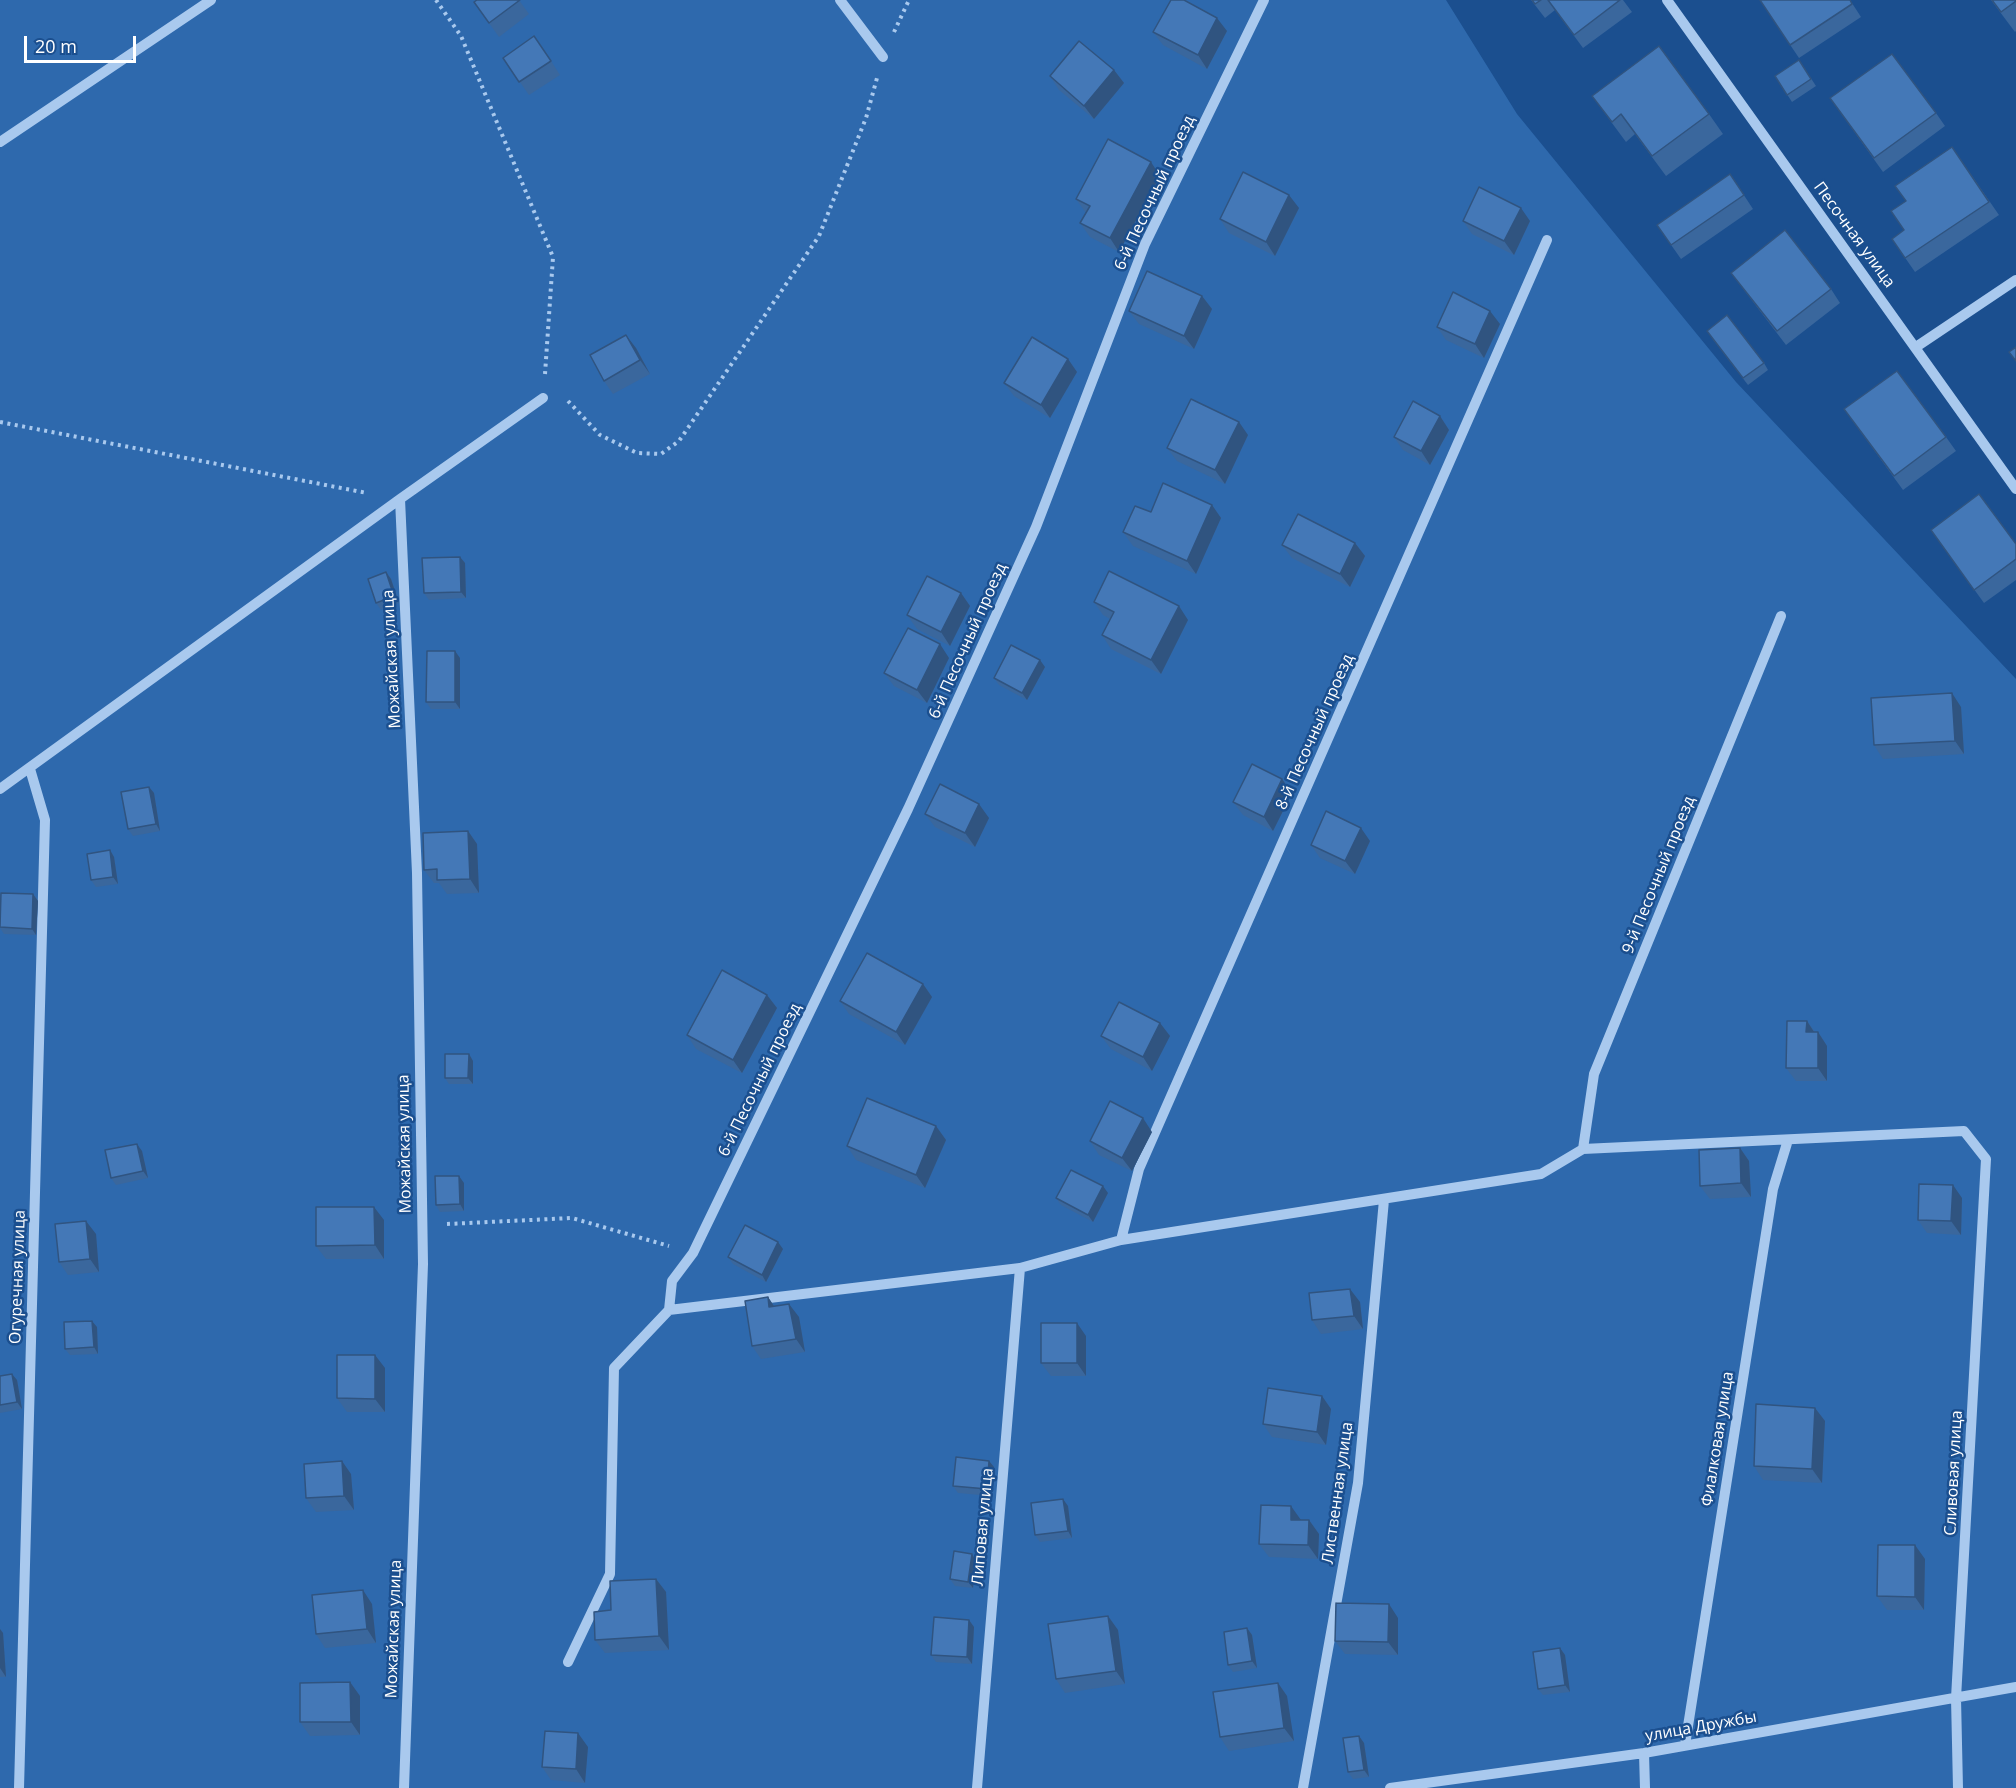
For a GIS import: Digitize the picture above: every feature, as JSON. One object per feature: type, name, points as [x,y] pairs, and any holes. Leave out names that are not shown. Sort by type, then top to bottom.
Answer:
[{"type":"street","points":[[0,142],[212,0]]},
{"type":"street","points":[[840,0],[883,57]]},
{"type":"street","name":"6-й Песочный проезд","points":[[669,1310],[672,1281],[693,1253],[908,809],[1036,527],[1145,244],[1263,0]]},
{"type":"street","name":"Песочная улица","points":[[1667,0],[2016,489]]},
{"type":"street","name":"8-й Песочный проезд","points":[[1121,1240],[1139,1169],[1547,240]]},
{"type":"street","points":[[1916,347],[2016,280]]},
{"type":"street","points":[[0,789],[543,398]]},
{"type":"street","name":"Можайская улица","points":[[400,499],[417,873],[423,1264],[404,1788]]},
{"type":"street","name":"9-й Песочный проезд","points":[[1583,1149],[1594,1074],[1780,616]]},
{"type":"street","name":"Огуречная улица","points":[[19,1788],[45,820],[30,769]]},
{"type":"street","name":"Сливовая улица","points":[[1788,1140],[1964,1131],[1986,1159],[1956,1698],[1958,1788]]},
{"type":"street","points":[[568,1662],[610,1574],[614,1368],[669,1310],[1020,1268],[1121,1240],[1541,1174],[1583,1149],[1788,1140]]},
{"type":"street","name":"Фиалковая улица","points":[[1685,1745],[1773,1189],[1788,1140]]},
{"type":"street","name":"Лиственная улица","points":[[1303,1788],[1358,1483],[1384,1200]]},
{"type":"street","name":"Липовая улица","points":[[976,1788],[1020,1268]]},
{"type":"street","name":"улица Дружбы","points":[[1390,1788],[1644,1753],[2016,1687]]},
{"type":"street","points":[[1644,1753],[1645,1788]]},
{"type":"path","points":[[436,0],[461,36],[553,257],[543,398],[570,401],[600,435],[637,453],[661,454],[679,441],[819,236],[866,118],[883,57]]},
{"type":"path","points":[[0,422],[400,499]]},
{"type":"path","points":[[422,1225],[572,1218],[693,1253]]},
{"type":"shaded area","points":[[0,0],[1446,0],[1517,114],[1736,382],[2016,679],[2016,1788],[0,1788]]},
{"type":"building","points":[[477,0],[520,0],[489,23],[474,2]]},
{"type":"building","points":[[1171,0],[1184,0],[1217,18],[1198,55],[1153,32]]},
{"type":"building","points":[[1548,0],[1620,0],[1574,35]]},
{"type":"building","points":[[1760,0],[1850,0],[1852,4],[1790,45]]},
{"type":"building","points":[[1992,0],[2016,0],[2016,1],[2001,12]]},
{"type":"building","points":[[534,36],[551,61],[519,82],[503,58]]},
{"type":"building","points":[[1079,41],[1114,70],[1084,106],[1050,76]]},
{"type":"building","points":[[1659,46],[1709,114],[1652,156],[1621,114],[1612,122],[1592,96]]},
{"type":"building","points":[[1892,54],[1936,113],[1874,158],[1830,98]]},
{"type":"building","points":[[1799,60],[1811,79],[1787,95],[1775,76]]},
{"type":"building","points":[[1108,139],[1151,162],[1110,238],[1080,223],[1090,206],[1076,199]]},
{"type":"building","points":[[1952,147],[1989,202],[1905,258],[1892,239],[1904,230],[1891,211],[1906,201],[1895,186]]},
{"type":"building","points":[[1243,172],[1289,195],[1266,242],[1220,219]]},
{"type":"building","points":[[1730,174],[1744,195],[1671,245],[1657,225]]},
{"type":"building","points":[[1479,187],[1521,208],[1504,241],[1463,221]]},
{"type":"building","points":[[1785,230],[1831,289],[1777,331],[1731,273]]},
{"type":"building","points":[[1147,271],[1202,296],[1184,336],[1129,311]]},
{"type":"building","points":[[1453,292],[1490,311],[1475,344],[1437,327]]},
{"type":"building","points":[[1727,315],[1764,363],[1743,378],[1707,331]]},
{"type":"building","points":[[626,335],[640,360],[604,381],[590,355]]},
{"type":"building","points":[[1032,337],[1068,359],[1041,405],[1004,383]]},
{"type":"building","points":[[2016,347],[2016,361],[2009,352]]},
{"type":"building","points":[[1897,371],[1946,437],[1894,476],[1844,409]]},
{"type":"building","points":[[1191,399],[1239,422],[1215,470],[1167,448]]},
{"type":"building","points":[[1413,401],[1440,416],[1421,451],[1394,437]]},
{"type":"building","points":[[1163,483],[1212,505],[1187,561],[1123,532],[1135,506],[1151,512]]},
{"type":"building","points":[[1979,494],[2016,544],[2016,559],[1974,590],[1931,530]]},
{"type":"building","points":[[1298,514],[1355,543],[1340,574],[1282,545]]},
{"type":"building","points":[[460,557],[461,592],[424,593],[422,558]]},
{"type":"building","points":[[1109,571],[1179,606],[1151,660],[1102,635],[1114,612],[1094,602]]},
{"type":"building","points":[[386,572],[394,596],[376,603],[368,579]]},
{"type":"building","points":[[927,576],[961,593],[941,632],[907,615]]},
{"type":"building","points":[[908,628],[940,644],[917,690],[884,673]]},
{"type":"building","points":[[1011,645],[1040,660],[1022,693],[994,678]]},
{"type":"building","points":[[427,651],[455,651],[455,702],[426,702]]},
{"type":"building","points":[[1952,693],[1955,741],[1874,745],[1871,698]]},
{"type":"building","points":[[1252,764],[1282,779],[1264,817],[1233,802]]},
{"type":"building","points":[[940,784],[979,804],[965,833],[925,814]]},
{"type":"building","points":[[149,787],[156,824],[128,829],[121,792]]},
{"type":"building","points":[[1326,811],[1361,828],[1345,861],[1311,845]]},
{"type":"building","points":[[468,831],[470,879],[437,880],[437,869],[424,870],[423,833]]},
{"type":"building","points":[[110,850],[113,877],[91,880],[87,854]]},
{"type":"building","points":[[1,893],[33,894],[32,929],[0,927]]},
{"type":"building","points":[[867,953],[923,984],[896,1032],[840,1001]]},
{"type":"building","points":[[722,970],[767,995],[733,1060],[687,1035]]},
{"type":"building","points":[[1119,1002],[1160,1023],[1143,1057],[1101,1036]]},
{"type":"building","points":[[1787,1021],[1807,1021],[1806,1032],[1818,1032],[1818,1068],[1786,1068]]},
{"type":"building","points":[[445,1054],[469,1054],[468,1078],[445,1078]]},
{"type":"building","points":[[867,1098],[936,1126],[916,1175],[847,1146]]},
{"type":"building","points":[[1110,1101],[1143,1118],[1122,1158],[1090,1141]]},
{"type":"building","points":[[137,1144],[143,1171],[111,1178],[105,1150]]},
{"type":"building","points":[[1740,1148],[1741,1183],[1700,1186],[1699,1150]]},
{"type":"building","points":[[1071,1170],[1103,1186],[1088,1215],[1056,1198]]},
{"type":"building","points":[[435,1176],[459,1176],[460,1204],[436,1205]]},
{"type":"building","points":[[1919,1184],[1953,1185],[1951,1221],[1918,1220]]},
{"type":"building","points":[[316,1207],[374,1207],[375,1245],[316,1246]]},
{"type":"building","points":[[86,1221],[90,1259],[59,1262],[55,1224]]},
{"type":"building","points":[[745,1225],[778,1242],[762,1275],[728,1257]]},
{"type":"building","points":[[1350,1289],[1354,1316],[1312,1320],[1309,1293]]},
{"type":"building","points":[[768,1297],[769,1307],[789,1304],[796,1339],[752,1346],[745,1301]]},
{"type":"building","points":[[92,1321],[94,1347],[65,1349],[64,1322]]},
{"type":"building","points":[[1041,1323],[1077,1323],[1077,1363],[1041,1363]]},
{"type":"building","points":[[337,1355],[375,1355],[375,1399],[337,1398]]},
{"type":"building","points":[[12,1374],[17,1402],[0,1405],[0,1376]]},
{"type":"building","points":[[1268,1388],[1322,1396],[1317,1432],[1263,1424]]},
{"type":"building","points":[[1756,1404],[1815,1408],[1812,1469],[1754,1466]]},
{"type":"building","points":[[956,1457],[989,1461],[987,1489],[953,1486]]},
{"type":"building","points":[[342,1461],[344,1496],[306,1498],[304,1464]]},
{"type":"building","points":[[1063,1499],[1068,1531],[1035,1535],[1031,1503]]},
{"type":"building","points":[[1261,1505],[1291,1506],[1291,1520],[1309,1520],[1308,1545],[1259,1544]]},
{"type":"building","points":[[1878,1545],[1915,1545],[1915,1597],[1877,1596]]},
{"type":"building","points":[[954,1551],[972,1554],[968,1582],[950,1579]]},
{"type":"building","points":[[656,1579],[659,1636],[595,1640],[594,1612],[611,1610],[610,1581]]},
{"type":"building","points":[[363,1590],[367,1629],[316,1634],[312,1595]]},
{"type":"building","points":[[1336,1603],[1389,1604],[1388,1642],[1335,1641]]},
{"type":"building","points":[[1108,1616],[1116,1671],[1056,1679],[1048,1624]]},
{"type":"building","points":[[934,1617],[969,1620],[967,1657],[931,1655]]},
{"type":"building","points":[[1247,1628],[1252,1661],[1228,1665],[1224,1632]]},
{"type":"building","points":[[1560,1648],[1565,1685],[1538,1689],[1533,1652]]},
{"type":"building","points":[[350,1682],[351,1722],[300,1722],[300,1683]]},
{"type":"building","points":[[1278,1683],[1284,1728],[1220,1737],[1213,1692]]},
{"type":"building","points":[[545,1731],[578,1733],[576,1769],[542,1767]]},
{"type":"building","points":[[1359,1736],[1364,1770],[1348,1772],[1343,1738]]}]
